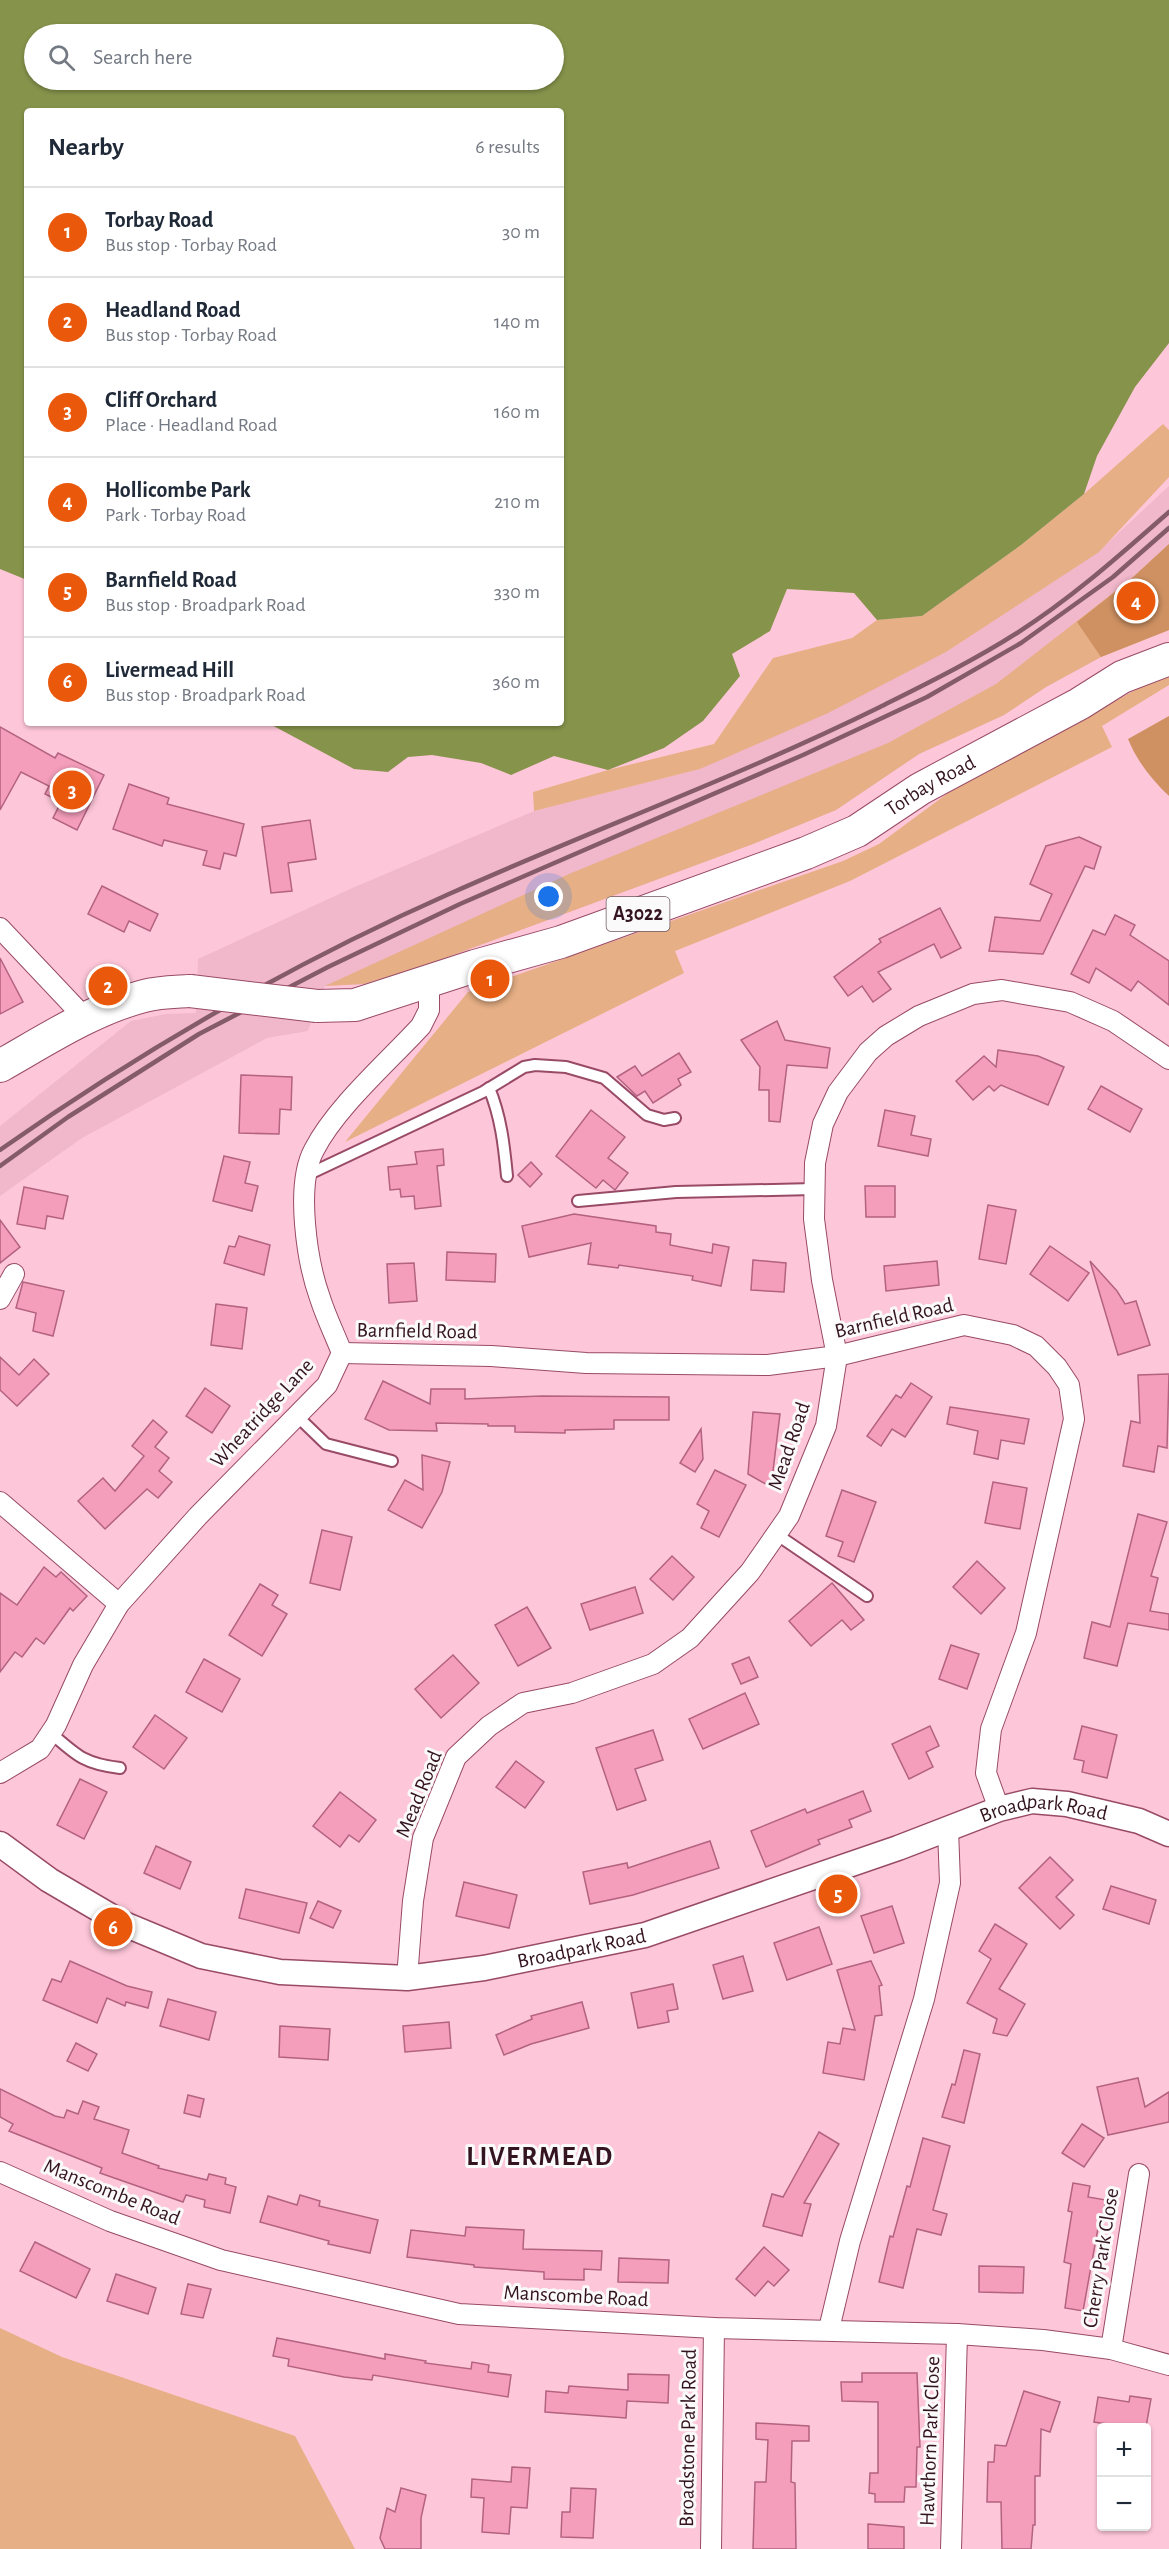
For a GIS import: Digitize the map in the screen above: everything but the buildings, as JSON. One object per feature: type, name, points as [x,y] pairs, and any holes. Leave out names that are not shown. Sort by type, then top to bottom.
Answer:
[{"type":"main road","name":"Torbay Road","points":[[0,1066],[85,1018],[145,995],[190,992],[317,1006],[355,1005],[475,966],[561,942],[806,853],[857,831],[927,785],[1079,704],[1122,677],[1169,659]]},
{"type":"street","points":[[0,928],[85,1018]]},
{"type":"street","name":"Wheatridge Lane","points":[[0,1773],[40,1749],[51,1733],[83,1665],[119,1604],[198,1516],[327,1385],[342,1353],[319,1297],[303,1215],[312,1152],[332,1121],[421,1026],[429,1010],[429,982]]},
{"type":"street","name":"Mead Road","points":[[407,1978],[413,1901],[423,1838],[456,1757],[489,1726],[523,1703],[572,1693],[653,1664],[690,1638],[750,1572],[789,1516],[826,1426],[837,1356],[822,1280],[814,1219],[815,1163],[823,1124],[838,1092],[868,1052],[886,1036],[919,1017],[972,994],[1002,990],[1070,1002],[1113,1021],[1169,1059]]},
{"type":"street","points":[[0,1299],[14,1274]]},
{"type":"street","name":"Barnfield Road","points":[[342,1353],[490,1356],[586,1363],[768,1365],[837,1356],[964,1325],[1013,1335],[1036,1346],[1058,1367],[1069,1385],[1074,1419],[1028,1622],[991,1729],[986,1773],[999,1809]]},
{"type":"street","points":[[0,1502],[119,1604]]},
{"type":"street","name":"Broadpark Road","points":[[0,1844],[49,1880],[124,1924],[201,1956],[280,1972],[407,1978],[484,1968],[645,1935],[999,1809],[1032,1801],[1068,1804],[1140,1821],[1169,1834]]},
{"type":"street","points":[[829,2329],[850,2241],[924,1999],[950,1883],[948,1829]]},
{"type":"street","name":"Manscombe Road","points":[[0,2172],[110,2221],[221,2260],[447,2311],[714,2328],[829,2329],[1043,2340],[1111,2349],[1169,2365]]},
{"type":"street","name":"Cherry Park Close","points":[[1111,2349],[1139,2174]]},
{"type":"street","name":"Broadstone Park Road","points":[[711,2549],[714,2328]]},
{"type":"street","name":"Hawthorn Park Close","points":[[951,2549],[957,2334]]},
{"type":"lane","points":[[307,1175],[489,1088],[524,1067],[549,1064],[604,1078],[647,1115],[664,1120],[675,1118]]},
{"type":"lane","points":[[489,1088],[504,1137],[507,1176]]},
{"type":"lane","points":[[578,1201],[676,1192],[814,1189]]},
{"type":"lane","points":[[297,1416],[326,1444],[392,1461]]},
{"type":"lane","points":[[776,1534],[867,1596]]},
{"type":"lane","points":[[51,1733],[85,1761],[99,1766],[120,1768]]},
{"type":"shaded area","points":[[0,0],[1169,0],[1169,343],[1135,387],[1097,456],[1084,494],[1021,545],[922,616],[877,620],[854,593],[787,589],[770,631],[732,654],[740,676],[703,721],[664,748],[608,770],[554,756],[511,775],[481,763],[432,755],[408,757],[388,772],[354,769],[274,726],[564,726],[564,108],[24,108],[24,579],[0,569]]},
{"type":"shaded area","points":[[1163,424],[1169,430],[1169,477],[1099,552],[946,652],[828,713],[700,769],[534,811],[533,792],[608,770],[714,744],[773,658],[852,638],[877,620],[922,616],[1021,545],[1084,494]]},
{"type":"shaded area","points":[[1169,486],[1169,544],[1131,579],[1101,657],[1046,687],[1004,715],[919,754],[836,810],[753,844],[429,964],[364,984],[325,986],[308,1031],[267,1038],[82,1138],[0,1196],[0,1126],[131,1021],[166,1014],[196,1013],[198,959],[350,889],[534,811],[700,769],[946,652],[1098,552]]},
{"type":"shaded area","points":[[1169,544],[1169,630],[1101,657],[1046,687],[1004,715],[919,754],[836,810],[753,844],[429,964],[364,984],[325,986],[569,874],[888,743],[996,684],[1131,579]]},
{"type":"shaded area","points":[[1169,544],[1169,630],[1101,657],[1077,622],[1131,579]]},
{"type":"shaded area","points":[[1169,677],[1169,685],[1102,726],[1112,747],[850,881],[675,951],[684,973],[345,1142],[468,992],[843,861],[879,844],[948,793],[1146,684]]},
{"type":"shaded area","points":[[1169,716],[1169,796],[1145,769],[1128,739]]},
{"type":"shaded area","points":[[0,2328],[62,2357],[295,2436],[355,2549],[0,2549]]},
{"type":"railway","points":[[0,1150],[53,1113],[162,1044],[332,950],[449,894],[774,756],[880,707],[966,663],[1017,633],[1057,605],[1095,576],[1169,512]]},
{"type":"railway","points":[[0,1166],[68,1117],[199,1034],[328,967],[460,904],[803,755],[927,697],[1021,643],[1113,577],[1169,528]]},
{"type":"place","name":"Hollicombe Park","points":[[1136,601]]},
{"type":"place","name":"Cliff Orchard","points":[[72,790]]},
{"type":"place","name":"Torbay Road","points":[[490,979]]},
{"type":"place","name":"Headland Road","points":[[108,986]]},
{"type":"place","name":"Barnfield Road","points":[[838,1894]]},
{"type":"place","name":"Livermead Hill","points":[[113,1927]]},
{"type":"district","name":"LIVERMEAD","points":[[540,2156]]}]
